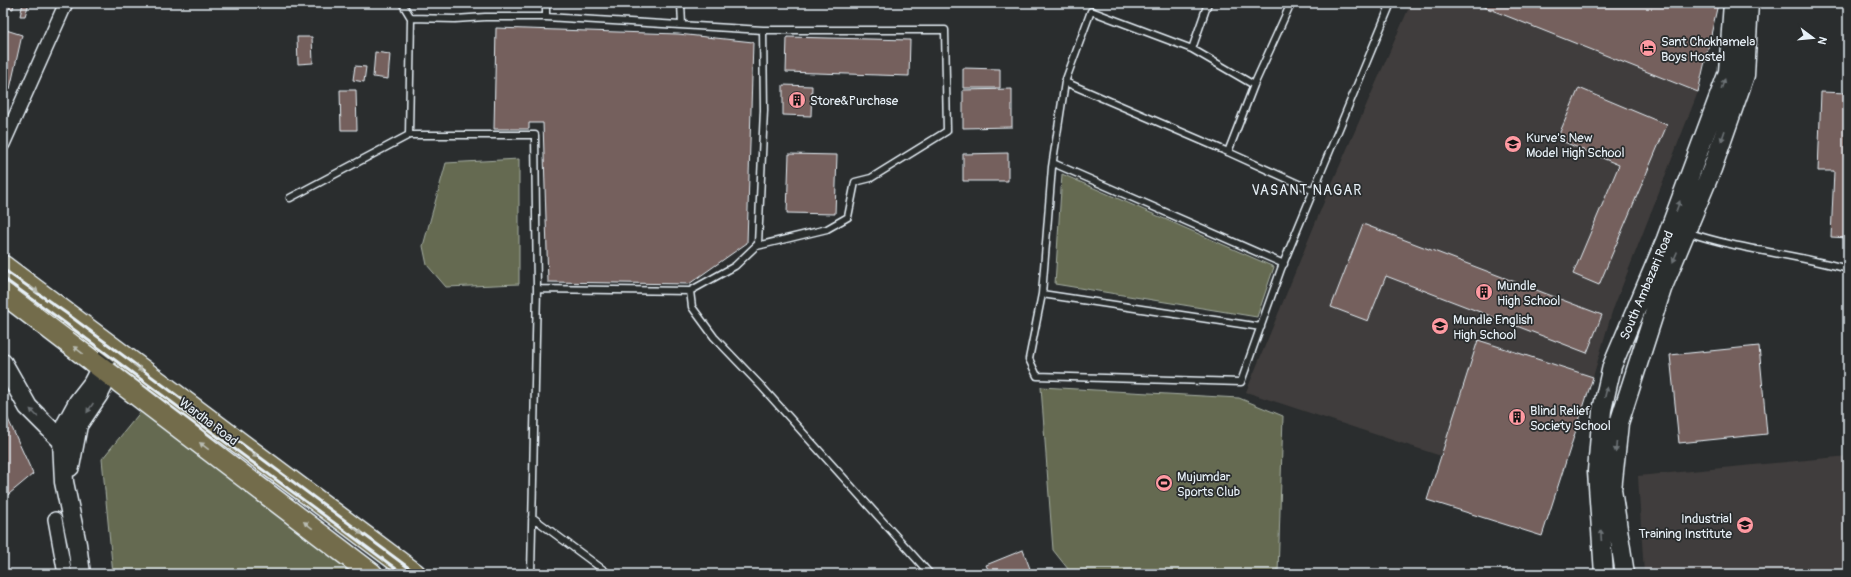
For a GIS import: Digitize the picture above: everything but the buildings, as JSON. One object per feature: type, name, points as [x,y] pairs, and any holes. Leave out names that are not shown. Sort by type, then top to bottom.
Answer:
[{"type":"highway","name":"Wardha Road","points":[[3,266],[415,574]]},
{"type":"highway","name":"Wardha Road","points":[[3,293],[372,574]]},
{"type":"main road","name":"South Ambazari Road","points":[[1604,574],[1597,472],[1602,410],[1612,366],[1666,239],[1728,72],[1733,3]]},
{"type":"main road","name":"South Ambazari Road","points":[[1625,574],[1612,490],[1619,423],[1662,289],[1712,169],[1745,75],[1749,3]]},
{"type":"main road","points":[[65,455],[78,425],[99,394],[105,371],[116,351]]},
{"type":"main road","points":[[3,362],[28,407],[65,455],[89,574]]},
{"type":"main road","points":[[81,574],[77,544],[64,482],[66,424],[78,402],[92,384],[105,371]]},
{"type":"street","points":[[3,144],[66,3]]},
{"type":"street","points":[[55,519],[65,574]]},
{"type":"lane","points":[[402,3],[411,18],[409,135]]},
{"type":"lane","points":[[546,3],[546,17]]},
{"type":"lane","points":[[681,3],[682,25]]},
{"type":"lane","points":[[1192,49],[1208,3]]},
{"type":"lane","points":[[1228,152],[1254,85],[1291,3]]},
{"type":"lane","points":[[1254,85],[1192,49],[1092,11],[1065,82],[1053,163],[1042,294],[1030,359],[1037,376],[1241,382],[1284,264],[1391,3]]},
{"type":"lane","points":[[411,18],[455,19],[485,17],[546,17],[763,30],[945,30],[947,131],[871,178],[855,182],[848,217],[827,229],[757,246],[735,266],[690,291],[537,289]]},
{"type":"lane","points":[[757,246],[764,110],[763,30]]},
{"type":"lane","points":[[1065,82],[1228,152],[1314,191]]},
{"type":"lane","points":[[290,198],[409,135],[535,135],[537,289],[531,574]]},
{"type":"lane","points":[[1053,163],[1284,264]]},
{"type":"lane","points":[[1686,232],[1705,238],[1816,260],[1848,269]]},
{"type":"lane","points":[[690,291],[692,307],[714,337],[762,387],[930,574]]},
{"type":"lane","points":[[1042,294],[1261,327]]},
{"type":"lane","points":[[532,517],[609,574]]},
{"type":"shaded area","points":[[1411,3],[1474,3],[1698,92],[1612,312],[1593,377],[1478,340],[1441,456],[1246,392],[1326,197]]},
{"type":"shaded area","name":"Industrial Training Institute","points":[[1848,456],[1848,574],[1644,574],[1638,476]]},
{"type":"green space","points":[[519,159],[519,284],[446,287],[427,265],[423,246],[446,163]]},
{"type":"green space","points":[[1062,174],[1274,267],[1257,317],[1055,284]]},
{"type":"green space","name":"Mujumdar Sports Club","points":[[1041,387],[1239,398],[1283,416],[1278,574],[1072,574],[1053,550]]},
{"type":"green space","points":[[142,410],[359,574],[113,574],[102,459]]},
{"type":"railway","points":[[3,269],[66,313],[417,574]]},
{"type":"railway","points":[[3,278],[403,574]]},
{"type":"place","name":"Sant Chokhamela Boys Hostel","points":[[1648,48]]},
{"type":"place","name":"Store&Purchase","points":[[797,100]]},
{"type":"place","name":"Kurve's New Model High School","points":[[1513,144]]},
{"type":"place","name":"Mundle High School","points":[[1484,292]]},
{"type":"place","name":"Mundle English High School","points":[[1440,326]]},
{"type":"place","name":"Blind Relief Society School","points":[[1517,417]]},
{"type":"place","name":"Mujumdar Sports Club","points":[[1164,483]]},
{"type":"place","name":"Industrial Training Institute","points":[[1745,525]]},
{"type":"district","name":"VASANT NAGAR","points":[[1307,190]]}]
